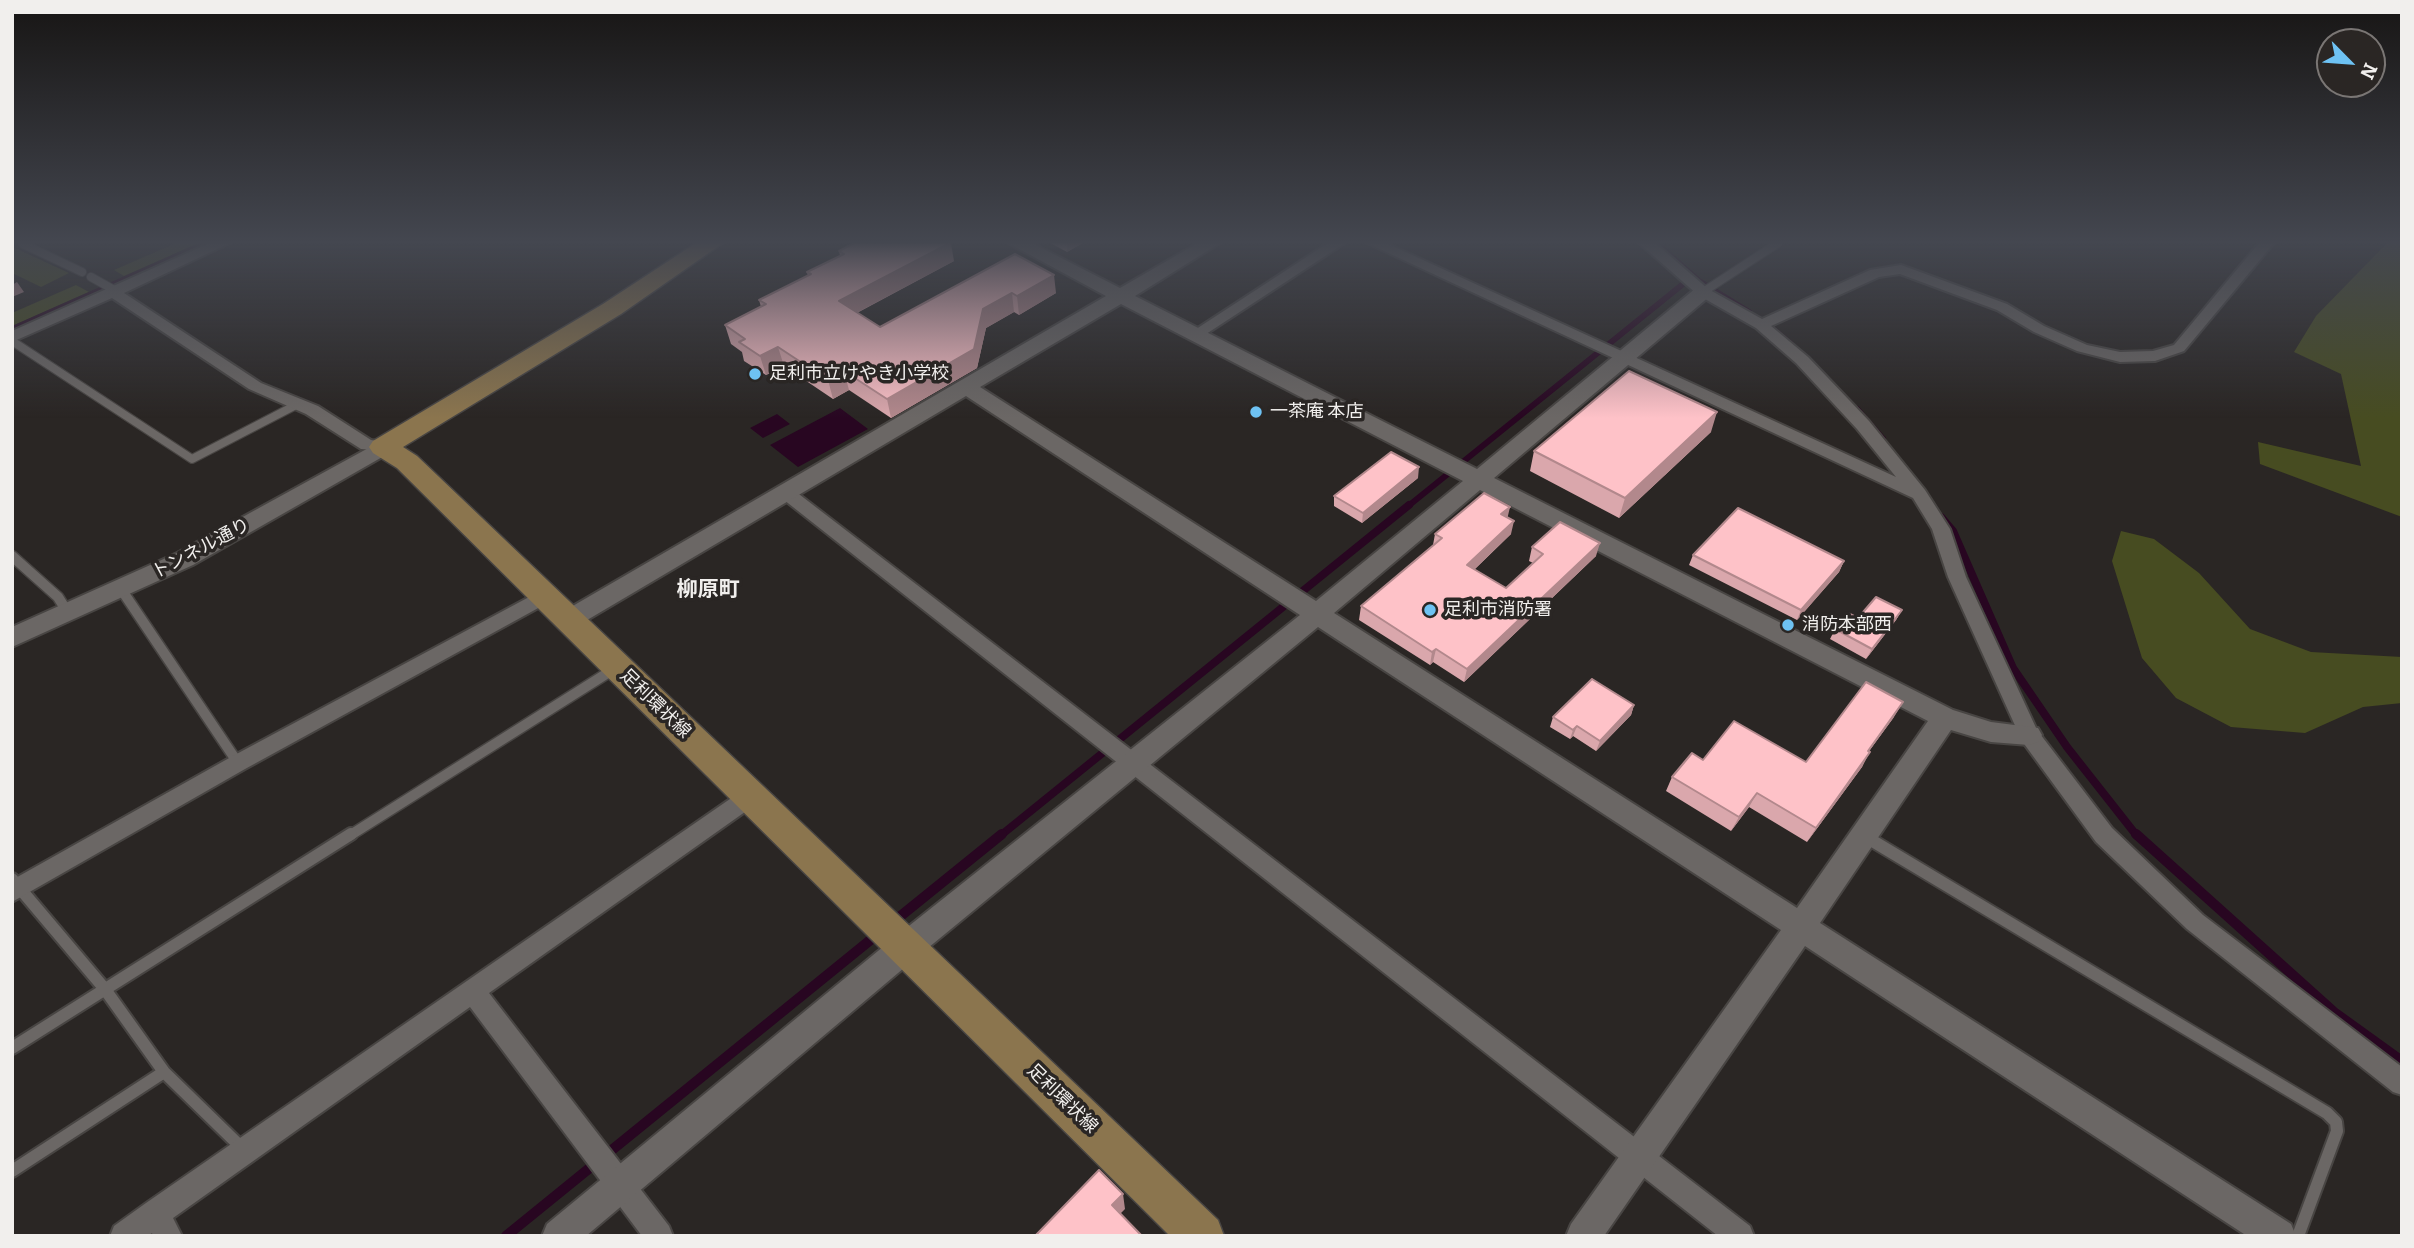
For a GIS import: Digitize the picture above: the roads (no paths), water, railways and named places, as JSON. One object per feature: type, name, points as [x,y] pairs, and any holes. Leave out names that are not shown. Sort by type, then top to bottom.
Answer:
[{"type":"main road","points":[[383,447],[624,301]]},
{"type":"main road","name":"足利環状線","points":[[383,447],[407,462],[1202,1236]]},
{"type":"street","points":[[12,339],[88,301]]},
{"type":"street","points":[[130,301],[255,386],[312,410],[367,445],[383,447]]},
{"type":"street","points":[[15,886],[238,763],[556,608],[785,492],[1115,301]]},
{"type":"street","points":[[1130,301],[1945,718],[1991,732],[2029,735]]},
{"type":"street","points":[[1195,335],[1247,301]]},
{"type":"street","points":[[1501,301],[1919,495]]},
{"type":"street","points":[[559,1236],[906,947],[1317,614],[1692,301]]},
{"type":"street","points":[[1719,301],[1761,325],[1802,360],[1863,425],[1919,495],[1941,530],[1957,578],[2029,735],[2104,835],[2155,886],[2246,963],[2402,1083]]},
{"type":"street","points":[[1761,325],[1813,301]]},
{"type":"street","points":[[1987,301],[2082,348],[2120,357],[2155,356],[2179,348],[2218,301]]},
{"type":"street","points":[[966,387],[2279,1236]]},
{"type":"street","name":"トンネル通り","points":[[12,638],[121,589],[220,540],[383,447]]},
{"type":"street","points":[[785,492],[1740,1236]]},
{"type":"street","points":[[1583,1236],[1945,718]]},
{"type":"street","points":[[124,1236],[162,1224],[245,1151],[751,796]]},
{"type":"street","points":[[473,992],[659,1236]]},
{"type":"lane","points":[[12,339],[192,459],[298,404]]},
{"type":"lane","points":[[12,556],[58,597],[68,613]]},
{"type":"lane","points":[[121,589],[238,763]]},
{"type":"lane","points":[[12,1048],[618,667]]},
{"type":"lane","points":[[1865,836],[2327,1113],[2336,1122],[2337,1130],[2298,1236]]},
{"type":"lane","points":[[15,886],[104,988],[164,1072],[245,1151]]},
{"type":"lane","points":[[12,1171],[164,1072]]},
{"type":"waterway","points":[[1407,507],[1662,301]]},
{"type":"waterway","points":[[1732,301],[1749,312]]},
{"type":"waterway","points":[[1766,323],[1791,344]]},
{"type":"waterway","points":[[1857,409],[1883,439]]},
{"type":"waterway","points":[[1000,836],[1409,505]]},
{"type":"waterway","points":[[1941,517],[1953,531],[2013,668],[2067,747],[2137,836]]},
{"type":"waterway","points":[[892,923],[1002,834]]},
{"type":"waterway","points":[[2136,834],[2334,1012],[2402,1061]]},
{"type":"waterway","points":[[506,1236],[879,933]]},
{"type":"place","name":"足利市立けやき小学校","points":[[755,374]]},
{"type":"place","name":"一茶庵 本店","points":[[1256,412]]},
{"type":"place","name":"足利市消防署","points":[[1430,610]]},
{"type":"place","name":"消防本部西","points":[[1788,625]]},
{"type":"district","name":"柳原町","points":[[708,590]]}]
